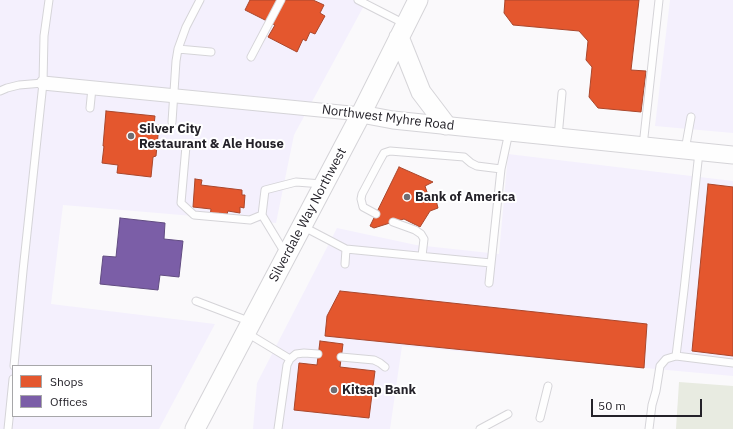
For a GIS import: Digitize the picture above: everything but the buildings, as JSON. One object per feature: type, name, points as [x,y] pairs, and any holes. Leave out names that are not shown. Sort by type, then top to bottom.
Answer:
[{"type":"main road","name":"Silverdale Way Northwest","points":[[195,429],[361,114],[418,0]]},
{"type":"main road","points":[[402,31],[421,92],[446,126]]},
{"type":"street","name":"Northwest Myhre Road","points":[[43,83],[361,114],[393,120],[446,126],[733,155]]},
{"type":"lane","points":[[14,365],[43,83],[44,36],[49,0]]},
{"type":"lane","points":[[172,122],[178,49],[186,27],[200,0]]},
{"type":"lane","points":[[251,57],[281,0]]},
{"type":"lane","points":[[358,0],[402,31]]},
{"type":"lane","points":[[643,146],[659,0]]},
{"type":"lane","points":[[178,49],[211,52]]},
{"type":"lane","points":[[0,91],[19,85],[43,83]]},
{"type":"lane","points":[[90,108],[92,88]]},
{"type":"lane","points":[[558,137],[562,93]]},
{"type":"lane","points":[[676,356],[684,290],[692,151],[691,117]]},
{"type":"lane","points":[[489,283],[501,169],[509,132]]},
{"type":"lane","points":[[186,146],[181,203],[194,215],[250,220],[262,215]]},
{"type":"lane","points":[[376,214],[364,207],[361,199],[362,194],[384,153],[390,151],[464,157],[477,166],[501,169]]},
{"type":"lane","points":[[286,256],[262,215],[264,190],[296,182],[324,184]]},
{"type":"lane","points":[[393,222],[415,230],[421,234],[424,239],[422,256]]},
{"type":"lane","points":[[302,226],[346,249],[491,263]]},
{"type":"lane","points":[[345,264],[346,249]]},
{"type":"lane","points":[[196,301],[248,327],[290,359]]},
{"type":"lane","points":[[278,429],[287,365],[290,359],[296,354],[300,353],[318,354]]},
{"type":"lane","points":[[648,429],[660,366],[666,359],[676,356],[733,363]]},
{"type":"lane","points":[[341,357],[374,360],[385,367]]},
{"type":"lane","points":[[540,418],[548,386]]},
{"type":"lane","points":[[8,429],[12,389]]},
{"type":"lane","points":[[480,429],[508,414]]},
{"type":"shaded area","points":[[0,0],[367,0],[294,135],[276,223],[63,205],[51,304],[215,324],[159,429],[0,429]]},
{"type":"shaded area","points":[[670,0],[733,0],[733,133],[655,126]]},
{"type":"shaded area","points":[[508,154],[733,181],[733,376],[402,346],[390,429],[253,429],[257,383],[337,228],[416,245],[499,254]]},
{"type":"shaded area","points":[[679,382],[733,386],[733,429],[676,429]]},
{"type":"place","name":"Silver City Restaurant & Ale House","points":[[131,136]]},
{"type":"place","name":"Bank of America","points":[[407,197]]},
{"type":"place","name":"Kitsap Bank","points":[[334,390]]}]
